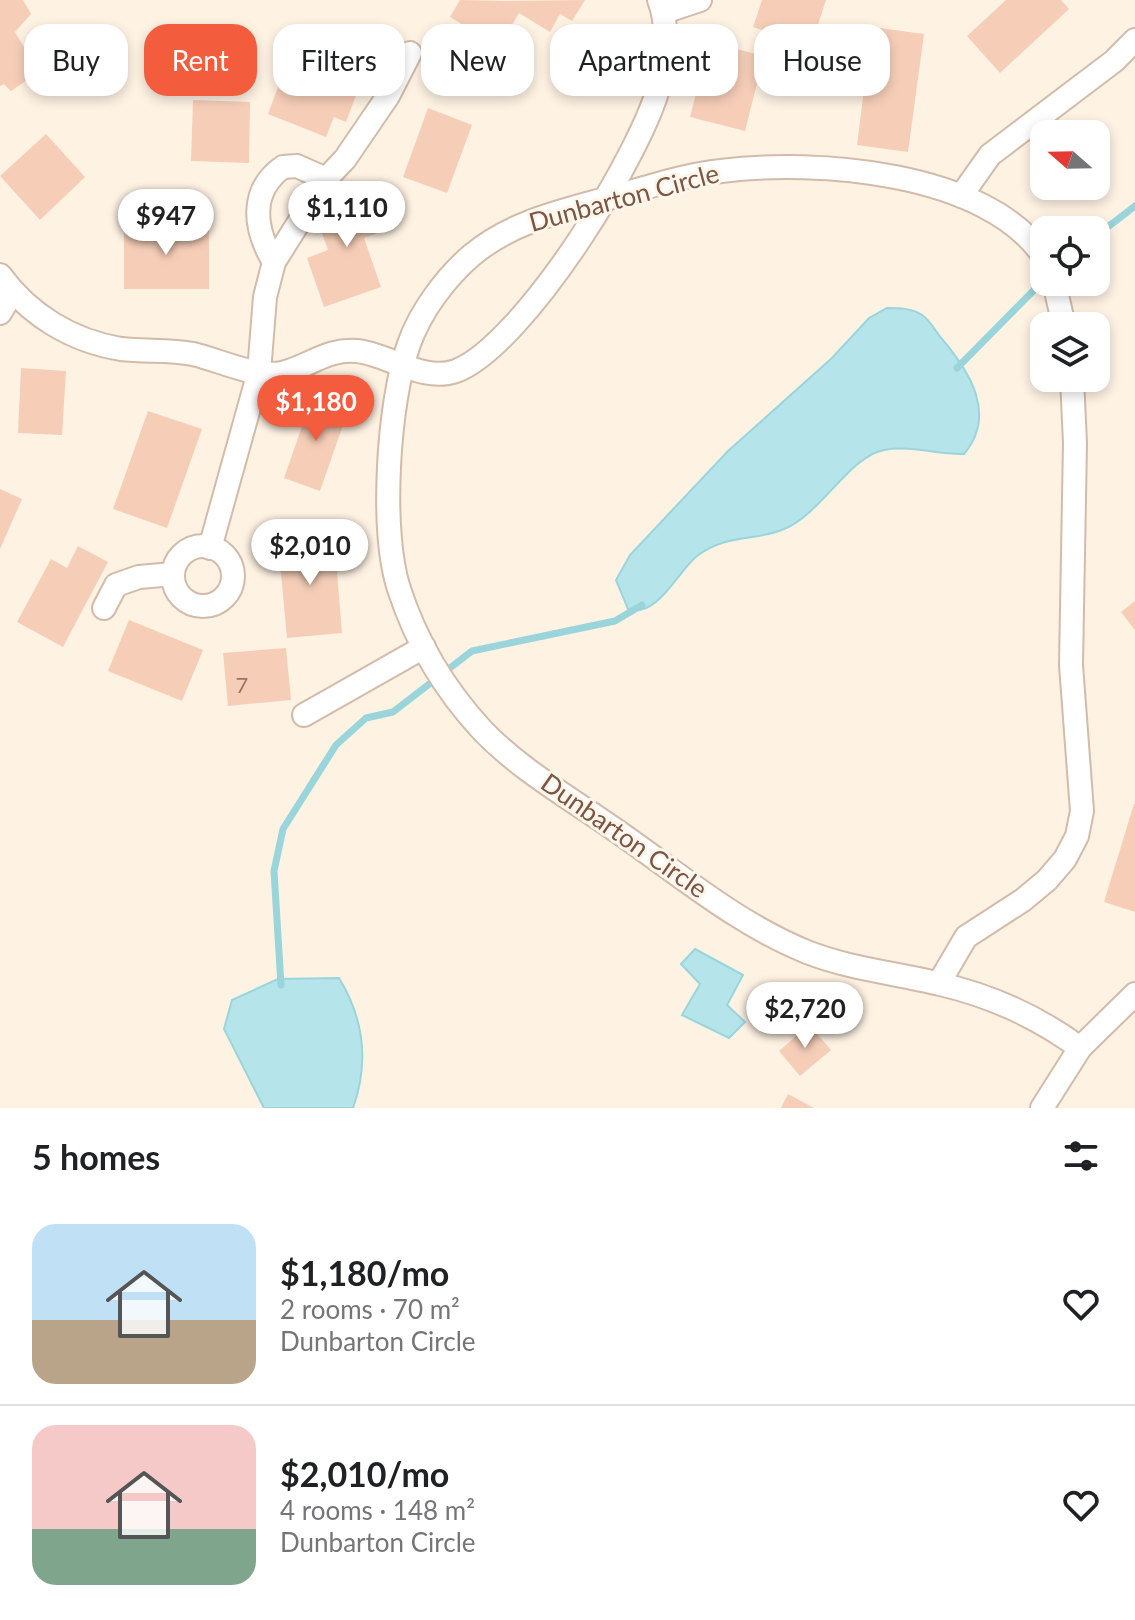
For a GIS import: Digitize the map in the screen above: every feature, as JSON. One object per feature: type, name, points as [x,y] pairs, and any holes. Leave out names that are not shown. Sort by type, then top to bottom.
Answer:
[{"type":"street","points":[[6,283],[51,324],[96,343],[123,349],[184,352],[259,372],[281,373],[330,352],[357,351],[422,372],[453,372],[478,359],[510,331],[566,259],[650,112],[661,77],[661,6],[700,0]]},
{"type":"street","points":[[961,196],[990,155],[1114,61],[1135,40]]},
{"type":"street","points":[[210,548],[259,372],[265,297],[274,262],[326,179],[360,139],[388,96],[410,53]]},
{"type":"street","points":[[274,262],[259,231],[257,212],[263,187],[283,167],[297,166],[326,179]]},
{"type":"street","name":"Dunbarton Circle","points":[[1030,238],[1010,222],[961,196],[920,184],[829,169],[741,168],[690,177],[602,200],[514,228],[467,259],[423,314],[402,365],[395,412],[389,526],[399,587],[424,647],[465,711],[487,735],[537,775],[720,902],[806,951],[871,970],[939,983],[1017,1009],[1052,1027],[1080,1048]]},
{"type":"street","points":[[0,313],[6,283]]},
{"type":"street","points":[[939,983],[966,937],[1023,900],[1047,880],[1065,859],[1077,836],[1082,811],[1071,665],[1075,443],[1073,392]]},
{"type":"street","points":[[210,548],[226,557],[233,575],[232,584],[222,600],[204,606],[185,601],[178,593],[173,574],[176,564],[190,549],[210,548]]},
{"type":"street","points":[[104,608],[116,585],[139,577],[173,574]]},
{"type":"street","points":[[304,715],[424,647]]},
{"type":"street","points":[[1042,1108],[1080,1048],[1135,994]]},
{"type":"water","points":[[887,308],[909,310],[925,317],[970,380],[979,409],[978,424],[974,439],[964,454],[904,449],[884,450],[871,455],[798,522],[773,533],[730,541],[708,549],[690,563],[658,601],[639,610],[628,609],[616,580],[630,555],[728,451],[832,358],[869,318]]},
{"type":"water","points":[[695,949],[743,975],[727,1005],[745,1022],[729,1038],[682,1015],[700,984],[681,964]]},
{"type":"water","points":[[339,978],[354,1009],[361,1042],[361,1074],[353,1108],[264,1108],[224,1029],[232,1000],[278,979]]},
{"type":"building","points":[[0,0],[23,0],[31,14],[15,32],[24,47],[24,82],[11,91],[4,84],[0,86]]},
{"type":"building","points":[[460,0],[585,0],[572,21],[560,14],[554,24],[550,24],[550,32],[519,13],[513,24],[461,24],[450,17]]},
{"type":"building","points":[[762,0],[826,0],[818,24],[754,24]]},
{"type":"building","points":[[1006,0],[1061,0],[1069,9],[1000,73],[967,36]]},
{"type":"building","points":[[890,29],[924,34],[908,152],[857,145],[863,96],[890,96]]},
{"type":"building","points":[[738,49],[754,53],[754,95],[745,131],[690,117],[695,96],[738,96]]},
{"type":"building","points":[[275,96],[356,96],[346,122],[334,117],[326,137],[268,114]]},
{"type":"building","points":[[193,100],[250,102],[249,163],[191,161]]},
{"type":"building","points":[[428,108],[472,125],[447,193],[403,177]]},
{"type":"building","points":[[46,134],[85,177],[40,220],[0,176]]},
{"type":"building","points":[[368,188],[383,231],[364,238],[381,287],[324,307],[307,258],[328,250],[319,225],[330,221],[324,204]]},
{"type":"building","points":[[124,225],[209,225],[209,289],[124,289]]},
{"type":"building","points":[[21,368],[66,371],[62,435],[18,433]]},
{"type":"building","points":[[313,395],[349,408],[320,491],[284,478]]},
{"type":"building","points":[[148,411],[202,429],[167,528],[113,509]]},
{"type":"building","points":[[0,489],[22,499],[0,549]]},
{"type":"building","points":[[334,536],[342,633],[287,638],[278,541]]},
{"type":"building","points":[[78,546],[108,562],[63,647],[17,622],[51,559],[67,568]]},
{"type":"building","points":[[1135,601],[1135,630],[1121,612]]},
{"type":"building","points":[[129,620],[203,650],[182,701],[108,671]]},
{"type":"building","points":[[286,648],[291,700],[228,706],[223,653]]},
{"type":"building","points":[[1135,804],[1135,912],[1104,902]]},
{"type":"building","points":[[809,1025],[831,1050],[800,1076],[779,1051]]},
{"type":"building","points":[[788,1094],[814,1108],[781,1108]]},
{"type":"waterway","points":[[1110,225],[1135,206]]},
{"type":"waterway","points":[[957,368],[1030,294]]},
{"type":"waterway","points":[[281,985],[274,871],[283,829],[336,745],[366,718],[393,712],[472,651],[615,621],[642,605]]}]
